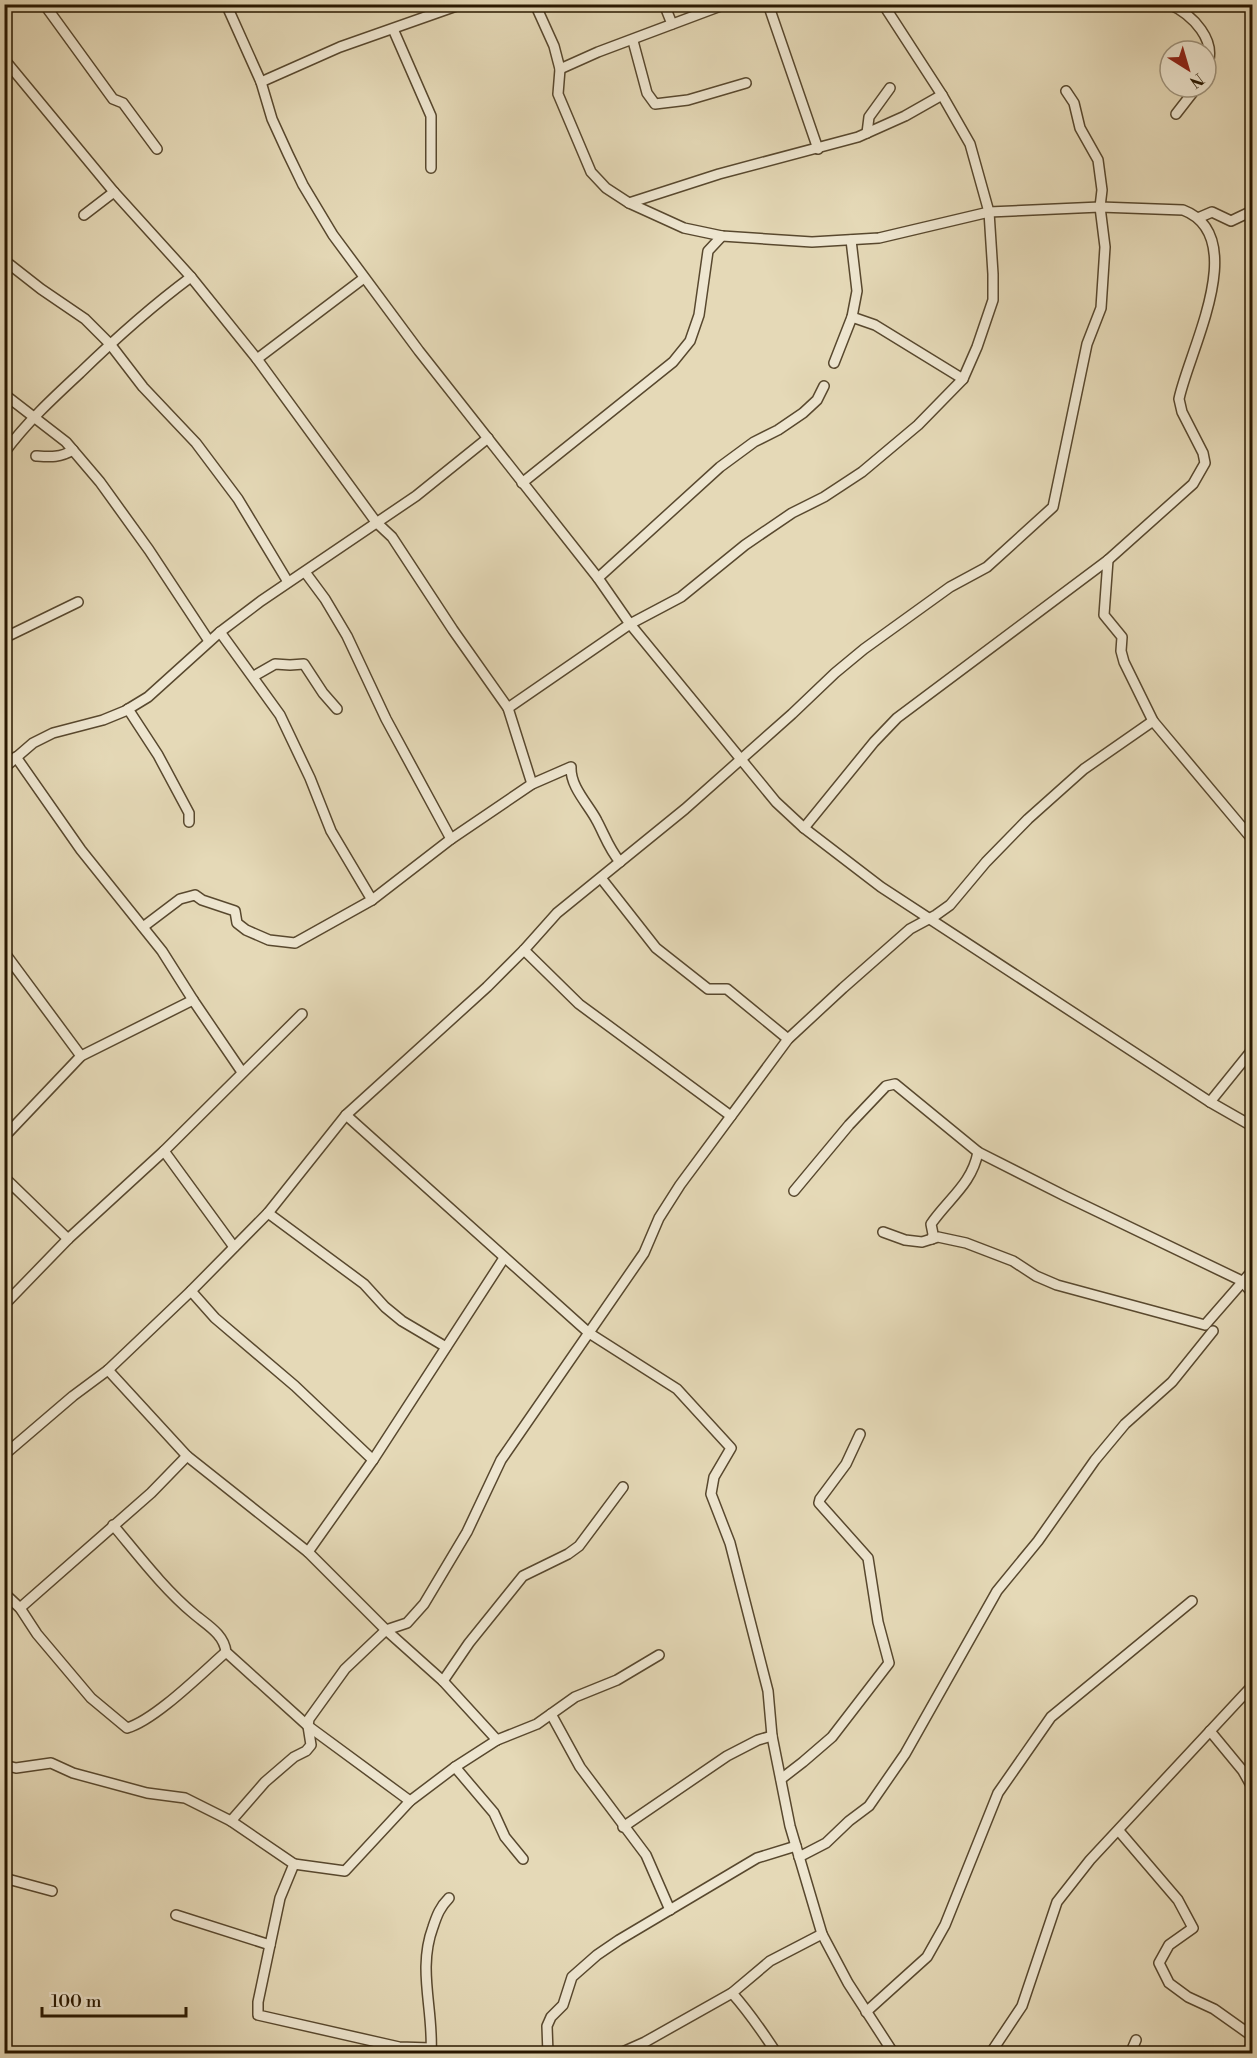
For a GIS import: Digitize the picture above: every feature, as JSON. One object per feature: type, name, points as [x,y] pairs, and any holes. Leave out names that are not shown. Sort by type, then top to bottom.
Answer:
[{"type":"street","points":[[44,4],[113,99],[123,103],[157,149]]},
{"type":"street","points":[[226,4],[261,82],[272,119],[303,185],[333,235],[522,483],[598,578],[630,624],[776,802],[804,828],[881,887],[1210,1102],[1252,1126]]},
{"type":"street","points":[[261,82],[340,47],[462,4]]},
{"type":"street","points":[[536,4],[554,46],[560,69],[558,94],[591,172],[606,188],[629,204],[684,228],[722,237],[812,242],[879,238],[989,212],[1100,207],[1183,210],[1198,218],[1211,235],[1215,274],[1208,309],[1179,399],[1182,412],[1203,453],[1205,463],[1193,484],[1108,560],[897,718],[874,742],[804,828]]},
{"type":"street","points":[[664,4],[672,24]]},
{"type":"street","points":[[560,69],[598,52],[726,4]]},
{"type":"street","points":[[768,4],[818,149]]},
{"type":"street","points":[[508,708],[630,624],[681,597],[745,545],[783,519],[824,497],[862,472],[918,425],[963,379],[993,300],[989,212],[969,144],[942,95],[884,4]]},
{"type":"street","points":[[1169,4],[1181,9],[1192,18],[1205,39]]},
{"type":"street","points":[[393,29],[431,116],[431,168]]},
{"type":"street","points":[[633,40],[647,93],[656,104],[688,100],[746,83]]},
{"type":"street","points":[[4,58],[114,192],[191,277],[257,359],[376,522],[392,537],[508,708],[532,784]]},
{"type":"street","points":[[867,133],[869,117],[890,88]]},
{"type":"street","points":[[4,1455],[73,1396],[108,1370],[191,1291],[268,1213],[346,1115],[487,987],[557,913],[685,809],[864,649],[950,587],[987,567],[1053,507],[1088,344],[1101,308],[1105,247],[1098,160],[1082,133],[1074,103],[1066,91]]},
{"type":"street","points":[[629,204],[719,174],[818,149],[867,133],[905,116],[942,95]]},
{"type":"street","points":[[1176,114],[1188,99]]},
{"type":"street","points":[[84,214],[114,192]]},
{"type":"street","points":[[1198,218],[1212,212],[1231,221],[1252,211]]},
{"type":"street","points":[[522,483],[673,362],[690,341],[699,315],[708,251],[722,237]]},
{"type":"street","points":[[834,363],[852,317],[857,283],[851,240]]},
{"type":"street","points":[[4,260],[85,319],[110,344],[143,387],[196,443],[238,499],[288,582]]},
{"type":"street","points":[[4,453],[34,416],[110,344],[165,296],[191,277]]},
{"type":"street","points":[[257,359],[364,278]]},
{"type":"street","points":[[852,317],[875,326],[963,379]]},
{"type":"street","points":[[598,578],[720,467],[754,442],[778,430],[803,413],[817,400],[824,386]]},
{"type":"street","points":[[4,394],[66,442],[100,482],[210,641]]},
{"type":"street","points":[[4,768],[33,743],[53,733],[104,720],[129,709],[148,697],[220,632],[288,582],[416,496],[488,438]]},
{"type":"street","points":[[36,456],[54,458],[73,450]]},
{"type":"street","points":[[1108,560],[1104,615],[1122,637],[1121,651],[1124,662],[1153,721],[1252,839]]},
{"type":"street","points":[[305,572],[325,599],[347,636],[386,719],[451,839]]},
{"type":"street","points":[[4,638],[78,602]]},
{"type":"street","points":[[220,632],[280,715],[310,778],[331,831],[372,900]]},
{"type":"street","points":[[254,676],[274,663],[304,664],[323,693],[337,709]]},
{"type":"street","points":[[129,709],[158,755],[189,813],[189,822]]},
{"type":"street","points":[[231,1821],[265,1782],[294,1757],[309,1748],[311,1745],[309,1719],[345,1669],[386,1630],[407,1623],[424,1604],[467,1532],[501,1460],[644,1253],[659,1218],[680,1185],[788,1039],[910,929],[950,905],[986,862],[1028,819],[1084,769],[1153,721]]},
{"type":"street","points":[[16,757],[81,850],[162,951],[242,1072]]},
{"type":"street","points":[[143,927],[180,899],[195,895],[202,900],[235,911],[237,923],[246,930],[269,940],[295,943],[372,900],[451,839],[532,784],[571,767],[580,793],[597,820],[611,852],[620,862]]},
{"type":"street","points":[[601,878],[656,948],[708,989],[727,989],[788,1039]]},
{"type":"street","points":[[524,950],[579,1004],[731,1116]]},
{"type":"street","points":[[4,952],[81,1056]]},
{"type":"street","points":[[4,1137],[81,1056],[193,1000]]},
{"type":"street","points":[[7,1298],[164,1151],[302,1014]]},
{"type":"street","points":[[1210,1102],[1252,1050]]},
{"type":"street","points":[[794,1191],[849,1125],[886,1086],[895,1084],[978,1152],[1242,1281],[1252,1293]]},
{"type":"street","points":[[346,1115],[589,1333],[677,1389],[731,1448],[714,1477],[711,1494],[730,1543],[768,1690],[772,1736],[796,1846],[822,1934],[848,1983],[894,2054]]},
{"type":"street","points":[[164,1151],[234,1247]]},
{"type":"street","points":[[934,1237],[931,1224],[975,1167],[978,1152]]},
{"type":"street","points":[[4,1177],[68,1239]]},
{"type":"street","points":[[268,1213],[364,1284],[385,1307],[402,1321],[446,1347]]},
{"type":"street","points":[[884,1232],[905,1240],[922,1242],[934,1237],[966,1243],[1013,1261],[1036,1276],[1057,1285],[1205,1325],[1213,1319],[1252,1271]]},
{"type":"street","points":[[308,1552],[373,1460],[504,1258]]},
{"type":"street","points":[[191,1291],[214,1318],[296,1386],[373,1460]]},
{"type":"street","points":[[799,1857],[826,1843],[869,1806],[905,1754],[998,1591],[1038,1541],[1095,1460],[1125,1424],[1172,1382],[1213,1331]]},
{"type":"street","points":[[108,1370],[187,1456],[308,1552],[386,1630],[443,1681],[497,1740]]},
{"type":"street","points":[[781,1779],[832,1737],[889,1663],[868,1558],[819,1503],[846,1464],[860,1434]]},
{"type":"street","points":[[20,1608],[151,1492],[187,1456]]},
{"type":"street","points":[[443,1681],[469,1643],[523,1576],[568,1554],[579,1546],[623,1487]]},
{"type":"street","points":[[113,1525],[178,1601],[219,1635],[225,1643],[226,1652],[308,1726],[410,1801]]},
{"type":"street","points":[[4,1593],[20,1608],[37,1634],[91,1698],[127,1728],[167,1703],[226,1652]]},
{"type":"street","points":[[867,2012],[927,1957],[945,1925],[998,1793],[1051,1717],[1192,1601]]},
{"type":"street","points":[[4,1765],[16,1768],[51,1763],[73,1773],[147,1793],[184,1798],[231,1821],[294,1864],[345,1871],[410,1801],[455,1767],[497,1740],[537,1724],[575,1697],[617,1680],[659,1655]]},
{"type":"street","points":[[990,2054],[1022,2006],[1057,1902],[1090,1860],[1252,1686]]},
{"type":"street","points":[[551,1714],[580,1767],[646,1855],[670,1910]]},
{"type":"street","points":[[1210,1731],[1243,1771],[1252,1787]]},
{"type":"street","points":[[623,1827],[728,1756],[758,1740],[772,1736]]},
{"type":"street","points":[[455,1767],[494,1813],[505,1837],[523,1859]]},
{"type":"street","points":[[1119,1831],[1178,1900],[1193,1928],[1169,1946],[1159,1963],[1165,1978],[1188,1997],[1214,2009],[1252,2036]]},
{"type":"street","points":[[548,2054],[547,2026],[563,2005],[572,1977],[619,1940],[757,1858],[796,1846]]},
{"type":"street","points":[[294,1864],[280,1898],[258,2002],[258,2015],[399,2047],[431,2051],[424,1970],[429,1936],[441,1906],[449,1898]]},
{"type":"street","points":[[4,1878],[52,1891]]},
{"type":"street","points":[[177,1915],[270,1945]]},
{"type":"street","points":[[618,2054],[645,2042],[732,1993],[770,1961],[822,1934]]},
{"type":"street","points":[[732,1993],[748,2011],[777,2054]]},
{"type":"street","points":[[1130,2054],[1136,2040]]},
{"type":"street","points":[[1246,2054],[1252,2044]]}]
